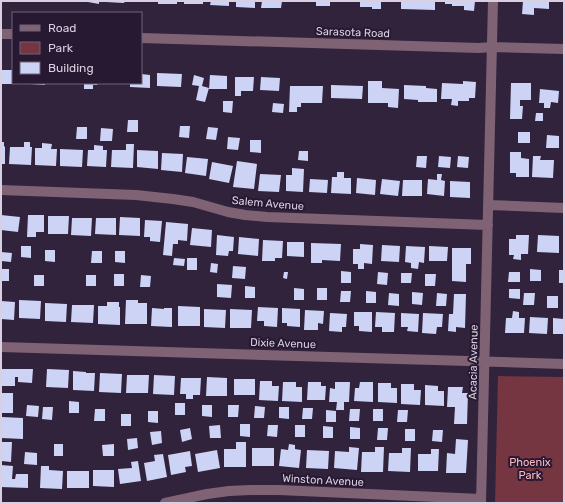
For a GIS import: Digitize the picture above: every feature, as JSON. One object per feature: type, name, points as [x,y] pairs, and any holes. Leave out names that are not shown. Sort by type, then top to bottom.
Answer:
[{"type":"street","points":[[494,1],[488,206],[564,208]]},
{"type":"street","points":[[1,34],[12,34]]},
{"type":"street","name":"Sarasota Road","points":[[142,38],[479,48],[564,49]]},
{"type":"street","name":"Salem Avenue","points":[[1,190],[136,195],[193,202],[228,212],[267,218],[488,225]]},
{"type":"street","name":"Acacia Avenue","points":[[481,501],[488,206]]},
{"type":"street","name":"Dixie Avenue","points":[[1,347],[564,364]]},
{"type":"street","name":"Winston Avenue","points":[[165,503],[207,494],[250,490],[287,490],[481,501]]},
{"type":"green space","name":"Phoenix Park","points":[[498,376],[564,377],[564,503],[495,503]]},
{"type":"building","points":[[99,1],[99,4],[88,2]]},
{"type":"building","points":[[106,1],[125,1],[124,3]]},
{"type":"building","points":[[158,1],[177,1],[177,4],[158,4]]},
{"type":"building","points":[[184,1],[203,1],[203,4],[184,4]]},
{"type":"building","points":[[211,1],[229,1],[229,6],[210,5]]},
{"type":"building","points":[[236,1],[255,1],[255,8],[236,7]]},
{"type":"building","points":[[262,1],[282,1],[281,8],[261,8]]},
{"type":"building","points":[[311,1],[330,1],[330,6],[316,6],[316,2]]},
{"type":"building","points":[[360,1],[381,1],[381,9],[360,7]]},
{"type":"building","points":[[401,1],[435,1],[435,10],[401,9]]},
{"type":"building","points":[[445,1],[475,1],[474,11],[464,10],[464,6],[452,6],[452,4],[445,4]]},
{"type":"building","points":[[523,1],[549,1],[549,9],[534,8],[534,15],[522,14]]},
{"type":"building","points":[[1,70],[12,70],[12,84],[1,84]]},
{"type":"building","points":[[157,73],[182,74],[181,87],[157,86]]},
{"type":"building","points":[[142,74],[150,75],[150,88],[130,87],[130,84],[142,84]]},
{"type":"building","points":[[194,75],[204,78],[202,86],[209,88],[205,102],[196,100],[199,86],[192,85]]},
{"type":"building","points":[[210,75],[227,76],[227,89],[209,89]]},
{"type":"building","points":[[235,77],[254,77],[253,91],[241,91],[241,96],[235,96]]},
{"type":"building","points":[[261,77],[280,78],[279,91],[260,90]]},
{"type":"building","points":[[368,81],[382,81],[382,88],[399,89],[398,108],[388,107],[388,103],[368,103]]},
{"type":"building","points":[[463,81],[476,82],[475,98],[469,98],[469,101],[458,101],[458,106],[451,105],[452,99],[441,99],[442,83],[463,84]]},
{"type":"building","points":[[511,83],[531,83],[531,100],[520,100],[520,106],[523,106],[522,119],[510,119]]},
{"type":"building","points":[[84,84],[98,84],[93,85],[93,89],[84,89]]},
{"type":"building","points":[[331,85],[363,86],[362,99],[331,98]]},
{"type":"building","points":[[404,85],[426,86],[426,88],[437,89],[437,102],[418,102],[418,100],[404,99]]},
{"type":"building","points":[[290,86],[323,86],[322,103],[301,103],[301,107],[297,107],[297,112],[289,112]]},
{"type":"building","points":[[540,89],[559,91],[558,103],[551,102],[550,108],[544,108],[544,103],[539,103]]},
{"type":"building","points":[[223,101],[233,101],[232,113],[223,112]]},
{"type":"building","points":[[273,103],[284,104],[283,113],[272,112]]},
{"type":"building","points":[[536,113],[543,113],[543,121],[535,121]]},
{"type":"building","points":[[128,120],[138,120],[138,132],[127,132]]},
{"type":"building","points":[[180,126],[190,126],[189,138],[179,137]]},
{"type":"building","points":[[77,127],[87,127],[87,139],[76,139]]},
{"type":"building","points":[[208,127],[218,128],[216,140],[206,139]]},
{"type":"building","points":[[101,128],[113,129],[112,141],[100,141]]},
{"type":"building","points":[[518,132],[530,132],[530,143],[518,143]]},
{"type":"building","points":[[547,135],[559,136],[559,148],[546,148]]},
{"type":"building","points":[[228,137],[240,138],[238,150],[227,149]]},
{"type":"building","points":[[250,140],[261,140],[261,153],[250,152]]},
{"type":"building","points":[[1,142],[4,142],[4,147],[5,146],[5,164],[1,164]]},
{"type":"building","points":[[24,142],[30,142],[30,147],[32,147],[31,165],[9,164],[10,147],[24,147]]},
{"type":"building","points":[[42,143],[52,144],[51,149],[57,149],[56,166],[35,165],[35,148],[42,148]]},
{"type":"building","points":[[126,144],[134,144],[133,168],[111,167],[112,150],[126,150]]},
{"type":"building","points":[[94,145],[103,146],[103,150],[107,150],[106,167],[87,166],[88,150],[94,150]]},
{"type":"building","points":[[60,149],[83,150],[82,167],[60,166]]},
{"type":"building","points":[[137,150],[158,151],[158,169],[137,167]]},
{"type":"building","points":[[299,151],[308,151],[308,161],[298,160]]},
{"type":"building","points":[[510,152],[521,152],[521,158],[529,159],[529,177],[516,177],[516,173],[510,173]]},
{"type":"building","points":[[162,153],[183,154],[182,172],[161,170]]},
{"type":"building","points":[[417,156],[427,156],[426,168],[416,167]]},
{"type":"building","points":[[439,156],[451,157],[450,168],[438,167]]},
{"type":"building","points":[[458,156],[469,157],[468,168],[457,167]]},
{"type":"building","points":[[533,156],[541,156],[540,160],[554,160],[553,178],[532,177]]},
{"type":"building","points":[[187,157],[208,159],[206,176],[185,173]]},
{"type":"building","points":[[237,161],[257,164],[254,189],[233,187]]},
{"type":"building","points":[[212,162],[233,166],[229,183],[209,179]]},
{"type":"building","points":[[292,168],[304,169],[303,192],[286,191],[286,175],[292,175]]},
{"type":"building","points":[[337,172],[344,172],[344,178],[351,178],[351,194],[331,193],[332,177],[337,177]]},
{"type":"building","points":[[260,174],[281,175],[279,192],[258,191]]},
{"type":"building","points":[[437,174],[442,174],[441,180],[445,181],[444,196],[427,194],[428,179],[437,180]]},
{"type":"building","points":[[357,178],[376,180],[375,195],[356,193]]},
{"type":"building","points":[[310,179],[328,180],[327,193],[309,192]]},
{"type":"building","points":[[382,179],[400,181],[398,196],[380,194]]},
{"type":"building","points":[[403,180],[422,180],[422,196],[402,196]]},
{"type":"building","points":[[450,181],[470,182],[470,198],[450,197]]},
{"type":"building","points":[[1,215],[20,217],[18,232],[1,230]]},
{"type":"building","points":[[28,215],[44,215],[44,232],[36,232],[36,237],[27,237]]},
{"type":"building","points":[[48,216],[69,216],[68,234],[48,234]]},
{"type":"building","points":[[120,217],[140,218],[140,236],[119,235]]},
{"type":"building","points":[[72,218],[92,218],[91,236],[71,235]]},
{"type":"building","points":[[96,218],[116,218],[116,235],[95,234]]},
{"type":"building","points":[[145,220],[162,221],[160,242],[150,241],[150,237],[144,237]]},
{"type":"building","points":[[166,222],[188,224],[187,241],[178,240],[178,244],[173,244],[172,256],[163,255]]},
{"type":"building","points":[[192,228],[212,230],[211,247],[190,245]]},
{"type":"building","points":[[217,235],[234,237],[233,251],[229,251],[228,256],[216,255]]},
{"type":"building","points":[[516,235],[529,235],[528,254],[521,254],[521,260],[513,259],[514,255],[509,255],[509,239],[516,239]]},
{"type":"building","points":[[538,235],[559,236],[559,253],[537,252]]},
{"type":"building","points":[[239,237],[259,239],[258,256],[238,254]]},
{"type":"building","points":[[263,240],[283,241],[282,258],[275,258],[275,261],[262,261]]},
{"type":"building","points":[[287,242],[304,242],[304,257],[287,256]]},
{"type":"building","points":[[311,243],[341,244],[340,261],[322,260],[322,263],[311,263]]},
{"type":"building","points":[[360,244],[373,245],[372,264],[364,263],[364,269],[358,269],[358,264],[353,264],[353,249],[360,249]]},
{"type":"building","points":[[382,245],[400,246],[399,262],[381,261]]},
{"type":"building","points":[[21,246],[31,246],[31,258],[21,257]]},
{"type":"building","points":[[406,246],[425,247],[424,263],[419,262],[418,269],[411,268],[411,263],[405,262]]},
{"type":"building","points":[[429,246],[448,247],[447,261],[429,261]]},
{"type":"building","points":[[452,248],[471,248],[471,264],[466,264],[466,282],[452,281]]},
{"type":"building","points":[[45,250],[55,250],[55,262],[45,261]]},
{"type":"building","points":[[92,251],[102,251],[102,263],[91,263]]},
{"type":"building","points":[[115,251],[125,251],[125,263],[115,262]]},
{"type":"building","points":[[1,252],[12,253],[11,262],[1,261]]},
{"type":"building","points":[[174,258],[185,259],[184,266],[173,265]]},
{"type":"building","points":[[187,258],[197,258],[197,270],[187,270]]},
{"type":"building","points":[[211,263],[218,264],[217,273],[210,272]]},
{"type":"building","points":[[233,266],[246,267],[245,279],[232,278]]},
{"type":"building","points":[[1,269],[9,269],[9,281],[1,281]]},
{"type":"building","points":[[530,269],[541,270],[541,281],[530,281]]},
{"type":"building","points":[[559,270],[564,270],[564,283],[559,283]]},
{"type":"building","points":[[341,271],[351,272],[351,283],[341,283]]},
{"type":"building","points":[[284,272],[288,272],[287,279],[283,278]]},
{"type":"building","points":[[378,272],[388,273],[387,285],[377,284]]},
{"type":"building","points":[[509,272],[520,272],[520,282],[508,282]]},
{"type":"building","points":[[401,273],[412,273],[411,283],[401,283]]},
{"type":"building","points":[[114,274],[124,274],[124,286],[114,286]]},
{"type":"building","points":[[425,274],[436,274],[435,286],[425,286]]},
{"type":"building","points":[[34,275],[44,275],[44,286],[34,286]]},
{"type":"building","points":[[86,275],[96,275],[96,286],[86,286]]},
{"type":"building","points":[[141,275],[151,276],[150,287],[140,287]]},
{"type":"building","points":[[217,284],[232,285],[231,298],[217,297]]},
{"type":"building","points":[[245,286],[255,287],[255,298],[245,298]]},
{"type":"building","points":[[294,288],[304,289],[304,300],[294,300]]},
{"type":"building","points":[[317,288],[327,288],[327,300],[317,300]]},
{"type":"building","points":[[509,289],[520,289],[520,299],[509,298]]},
{"type":"building","points":[[341,291],[351,291],[350,302],[340,302]]},
{"type":"building","points":[[366,291],[376,292],[376,303],[366,303]]},
{"type":"building","points":[[412,292],[423,293],[422,305],[412,304]]},
{"type":"building","points":[[389,293],[399,294],[399,306],[388,305]]},
{"type":"building","points":[[437,293],[447,294],[446,306],[436,306]]},
{"type":"building","points":[[524,293],[535,293],[534,305],[523,305]]},
{"type":"building","points":[[454,294],[466,294],[465,328],[456,327],[456,332],[448,331],[449,314],[453,314]]},
{"type":"building","points":[[547,296],[558,296],[558,308],[547,308]]},
{"type":"building","points":[[19,300],[41,301],[40,319],[19,318]]},
{"type":"building","points":[[126,300],[138,300],[138,303],[147,303],[147,324],[125,324]]},
{"type":"building","points":[[1,301],[15,302],[14,320],[1,319]]},
{"type":"building","points":[[107,302],[119,302],[120,325],[98,324],[98,306],[107,306]]},
{"type":"building","points":[[45,303],[67,304],[66,322],[45,321]]},
{"type":"building","points":[[72,305],[94,305],[93,323],[71,322]]},
{"type":"building","points":[[178,306],[200,307],[200,326],[178,326]]},
{"type":"building","points":[[258,307],[278,308],[277,327],[264,326],[264,321],[257,321]]},
{"type":"building","points":[[152,308],[172,308],[172,327],[151,326]]},
{"type":"building","points":[[282,308],[300,309],[300,327],[287,326],[287,323],[282,323]]},
{"type":"building","points":[[204,309],[226,310],[225,328],[204,327]]},
{"type":"building","points":[[230,309],[252,310],[251,328],[230,328]]},
{"type":"building","points":[[305,310],[324,311],[323,324],[318,323],[318,330],[304,330]]},
{"type":"building","points":[[513,311],[519,312],[519,318],[525,318],[524,333],[505,333],[506,318],[512,318]]},
{"type":"building","points":[[354,312],[372,312],[372,332],[359,331],[359,326],[354,326]]},
{"type":"building","points":[[376,312],[395,313],[394,332],[382,332],[382,327],[375,327]]},
{"type":"building","points":[[330,313],[347,314],[346,327],[342,327],[342,332],[329,331]]},
{"type":"building","points":[[401,313],[419,314],[418,332],[407,331],[408,327],[401,327]]},
{"type":"building","points":[[423,313],[443,314],[442,327],[437,327],[436,334],[422,333]]},
{"type":"building","points":[[530,317],[548,318],[547,334],[529,333]]},
{"type":"building","points":[[553,318],[564,319],[564,334],[553,334]]},
{"type":"building","points":[[1,369],[33,369],[32,383],[18,382],[18,377],[15,377],[15,386],[1,386]]},
{"type":"building","points":[[47,369],[69,370],[68,388],[46,387]]},
{"type":"building","points":[[73,371],[95,373],[94,391],[73,390]]},
{"type":"building","points":[[100,373],[122,374],[121,393],[99,392]]},
{"type":"building","points":[[127,375],[149,375],[148,393],[126,393]]},
{"type":"building","points":[[154,375],[175,376],[174,395],[153,394]]},
{"type":"building","points":[[207,377],[227,378],[227,396],[206,396]]},
{"type":"building","points":[[181,378],[201,378],[200,395],[193,395],[193,399],[186,399],[186,394],[180,394]]},
{"type":"building","points":[[234,379],[255,379],[255,395],[234,395]]},
{"type":"building","points":[[260,381],[272,381],[272,386],[279,386],[278,401],[259,400]]},
{"type":"building","points":[[283,382],[296,382],[296,387],[302,387],[302,402],[282,401]]},
{"type":"building","points":[[308,382],[321,382],[321,386],[326,386],[325,400],[307,400]]},
{"type":"building","points":[[335,382],[350,382],[349,402],[344,402],[344,410],[336,410],[337,402],[329,402],[330,388],[335,389]]},
{"type":"building","points":[[360,382],[373,382],[373,402],[354,401],[355,388],[359,388]]},
{"type":"building","points":[[378,383],[391,383],[391,388],[397,388],[397,403],[378,402]]},
{"type":"building","points":[[401,384],[414,384],[414,390],[421,390],[420,405],[401,404]]},
{"type":"building","points":[[425,385],[438,386],[438,391],[444,391],[444,406],[425,405]]},
{"type":"building","points":[[448,387],[463,387],[462,393],[468,393],[467,424],[454,424],[455,407],[447,407]]},
{"type":"building","points":[[1,393],[13,393],[13,413],[1,413]]},
{"type":"building","points":[[69,401],[79,402],[79,413],[69,413]]},
{"type":"building","points":[[175,403],[185,403],[185,415],[175,415]]},
{"type":"building","points":[[27,405],[39,406],[38,417],[26,416]]},
{"type":"building","points":[[202,405],[212,405],[212,417],[202,416]]},
{"type":"building","points":[[228,405],[239,405],[238,417],[228,417]]},
{"type":"building","points":[[255,406],[265,407],[264,418],[254,418]]},
{"type":"building","points":[[43,407],[53,407],[52,420],[42,419]]},
{"type":"building","points":[[279,407],[289,407],[289,419],[279,418]]},
{"type":"building","points":[[303,408],[313,408],[312,419],[302,419]]},
{"type":"building","points":[[95,409],[105,409],[105,421],[94,421]]},
{"type":"building","points":[[350,409],[360,409],[359,421],[349,421]]},
{"type":"building","points":[[373,409],[383,409],[383,421],[373,421]]},
{"type":"building","points":[[326,410],[336,411],[336,422],[326,422]]},
{"type":"building","points":[[398,410],[408,410],[407,422],[397,422]]},
{"type":"building","points":[[148,411],[158,411],[158,423],[148,422]]},
{"type":"building","points":[[121,414],[131,414],[131,426],[121,426]]},
{"type":"building","points":[[2,417],[23,418],[23,439],[1,438]]},
{"type":"building","points":[[240,424],[250,424],[250,437],[240,436]]},
{"type":"building","points":[[220,425],[221,438],[210,438],[209,426]]},
{"type":"building","points":[[268,425],[278,425],[277,437],[267,436]]},
{"type":"building","points":[[295,425],[305,425],[305,437],[295,437]]},
{"type":"building","points":[[323,426],[333,427],[333,438],[323,438]]},
{"type":"building","points":[[350,427],[360,428],[360,439],[350,439]]},
{"type":"building","points":[[190,428],[192,439],[182,442],[180,430]]},
{"type":"building","points":[[378,428],[388,428],[387,440],[377,440]]},
{"type":"building","points":[[405,429],[415,429],[415,441],[405,441]]},
{"type":"building","points":[[433,430],[443,430],[442,442],[432,441]]},
{"type":"building","points":[[161,431],[162,443],[152,445],[150,432]]},
{"type":"building","points":[[137,438],[138,448],[128,450],[127,439]]},
{"type":"building","points":[[456,439],[468,440],[466,473],[446,473],[447,453],[455,454]]},
{"type":"building","points":[[1,442],[12,442],[11,462],[1,461]]},
{"type":"building","points":[[236,442],[246,442],[246,467],[224,467],[224,449],[236,449]]},
{"type":"building","points":[[54,444],[63,444],[63,456],[54,456]]},
{"type":"building","points":[[114,444],[114,456],[103,456],[102,445]]},
{"type":"building","points":[[289,444],[295,445],[295,449],[301,450],[299,468],[279,466],[281,449],[288,450]]},
{"type":"building","points":[[349,447],[359,448],[357,470],[334,468],[335,451],[349,452]]},
{"type":"building","points":[[375,447],[384,447],[383,472],[361,472],[362,452],[375,452]]},
{"type":"building","points":[[252,448],[274,448],[274,466],[252,466]]},
{"type":"building","points":[[402,448],[411,448],[410,472],[388,471],[389,453],[402,453]]},
{"type":"building","points":[[431,449],[439,449],[438,471],[418,471],[418,454],[431,454]]},
{"type":"building","points":[[217,450],[220,468],[198,472],[195,454]]},
{"type":"building","points":[[307,450],[329,451],[328,469],[306,468]]},
{"type":"building","points":[[190,451],[192,466],[185,467],[186,472],[171,475],[168,455]]},
{"type":"building","points":[[25,452],[37,453],[37,465],[24,464]]},
{"type":"building","points":[[163,454],[167,477],[147,481],[144,463],[155,461],[154,455]]},
{"type":"building","points":[[138,461],[141,481],[120,484],[118,469],[132,468],[131,462]]},
{"type":"building","points":[[1,465],[13,466],[12,479],[15,479],[16,474],[28,474],[28,488],[1,487]]},
{"type":"building","points":[[41,466],[49,466],[49,470],[63,471],[62,489],[40,488]]},
{"type":"building","points":[[93,470],[114,470],[114,487],[93,486]]},
{"type":"building","points":[[67,471],[89,471],[89,488],[67,488]]}]
